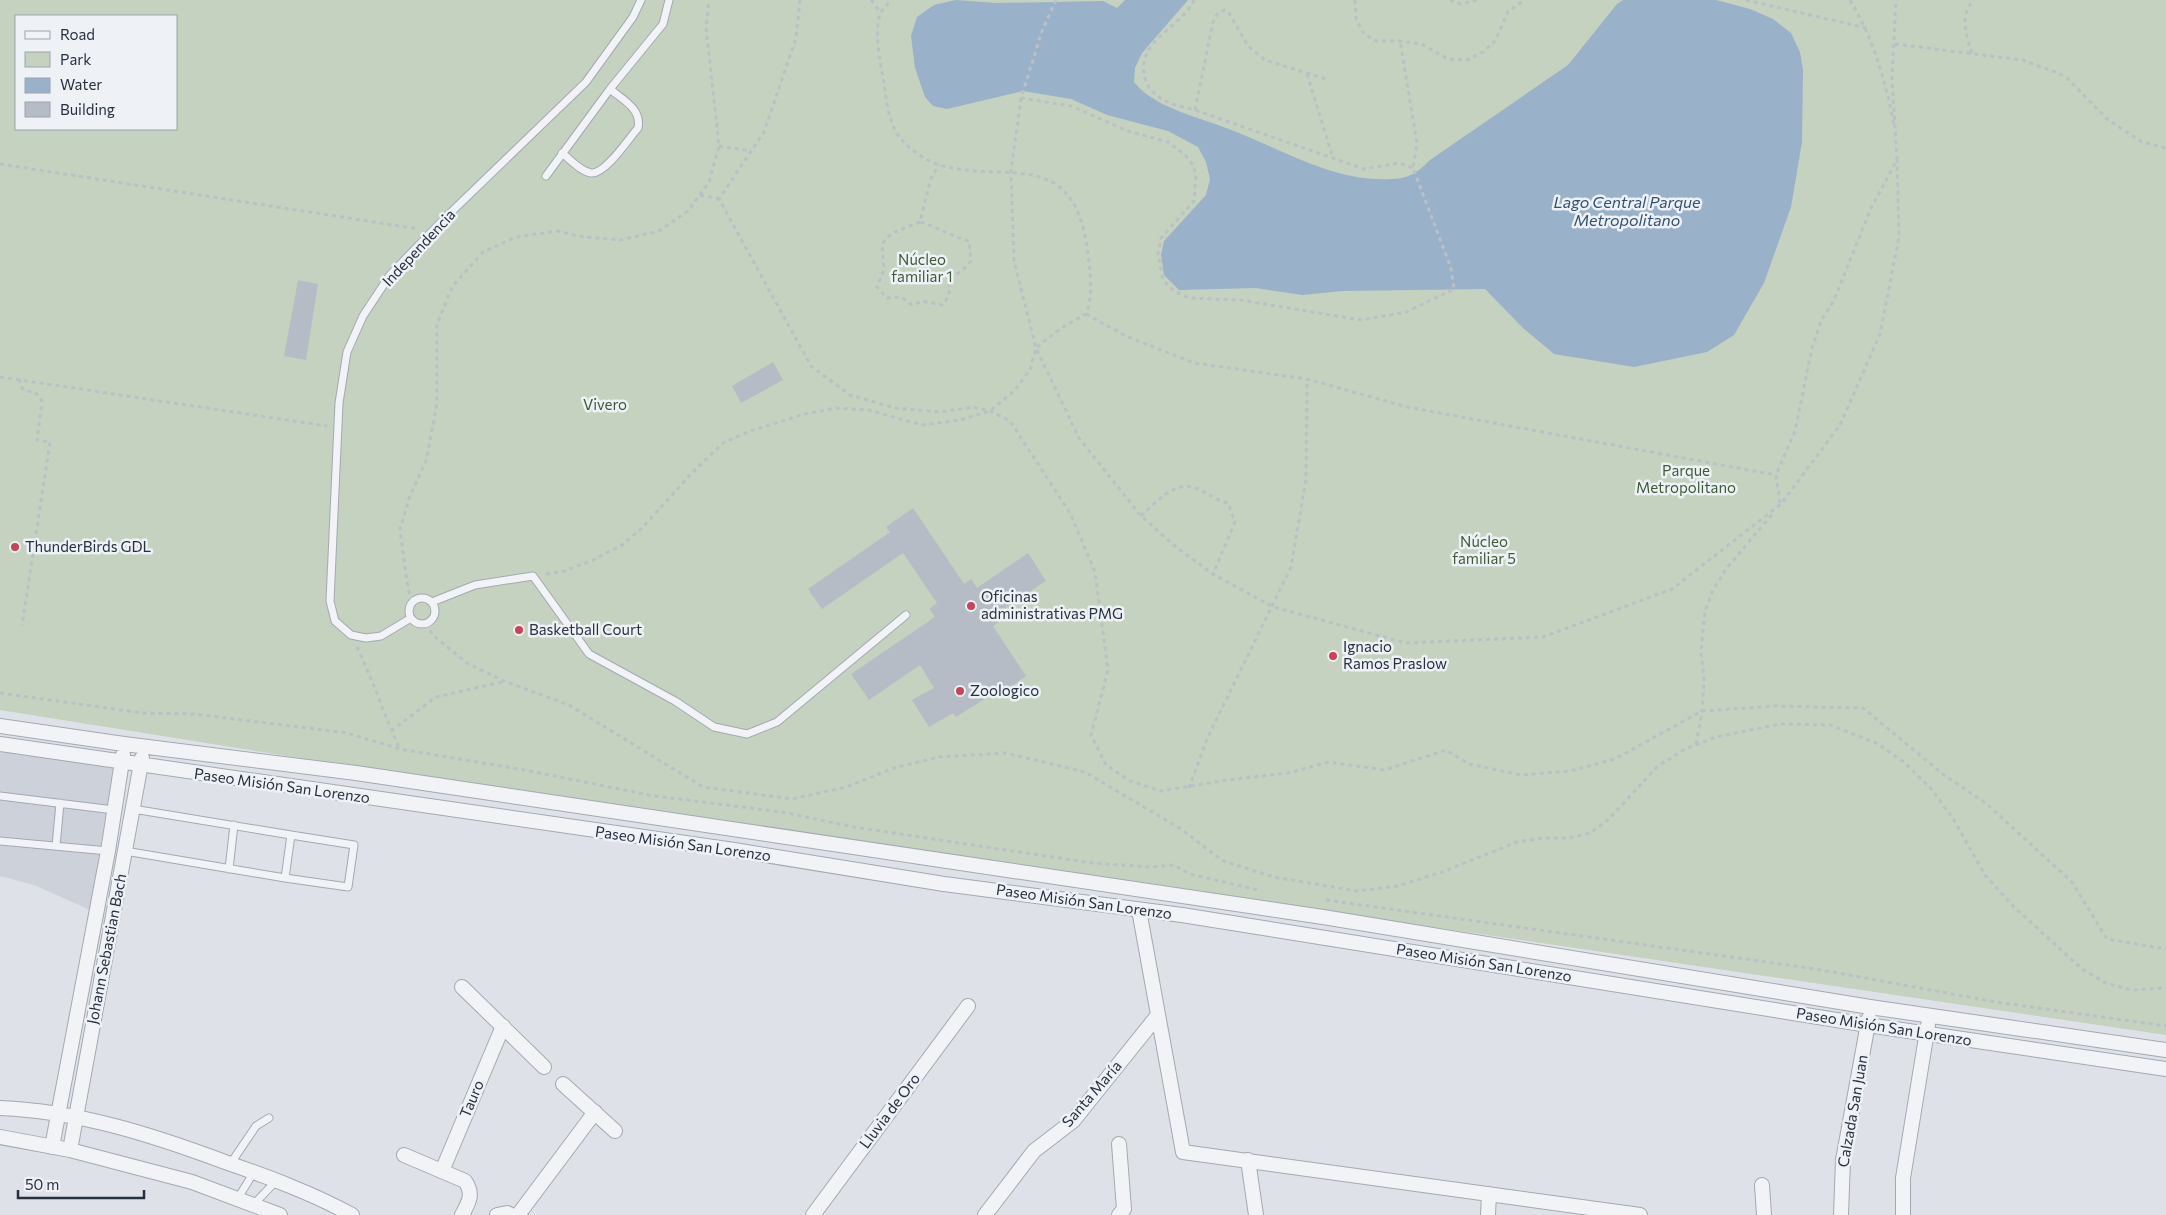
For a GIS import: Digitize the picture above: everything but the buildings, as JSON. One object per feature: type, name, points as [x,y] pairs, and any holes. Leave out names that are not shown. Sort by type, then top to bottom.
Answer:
[{"type":"street","name":"Paseo Misión San Lorenzo","points":[[0,726],[144,747],[356,773],[1303,914],[1870,1007],[2166,1050]]},
{"type":"street","name":"Paseo Misión San Lorenzo","points":[[0,744],[734,850],[944,884],[1139,910],[1686,994],[1868,1025],[2166,1069]]},
{"type":"street","name":"Johann Sebastian Bach","points":[[52,1147],[108,852],[124,744]]},
{"type":"street","name":"Johann Sebastian Bach","points":[[70,1150],[144,747]]},
{"type":"street","points":[[1139,910],[1182,1152],[1640,1215]]},
{"type":"street","points":[[462,987],[544,1067]]},
{"type":"street","name":"Lluvia de Oro","points":[[813,1215],[968,1006]]},
{"type":"street","name":"Calzada San Juan","points":[[1841,1215],[1843,1160],[1870,1007]]},
{"type":"street","name":"Santa María","points":[[985,1215],[1034,1151],[1073,1120],[1158,1014]]},
{"type":"street","points":[[1903,1215],[1903,1178],[1930,1016]]},
{"type":"street","name":"Tauro","points":[[442,1171],[503,1026]]},
{"type":"street","points":[[563,1084],[615,1131]]},
{"type":"street","points":[[0,1108],[58,1113],[128,1129],[231,1163],[352,1215]]},
{"type":"street","points":[[518,1215],[595,1112]]},
{"type":"street","points":[[0,1137],[70,1150],[192,1182],[280,1215]]},
{"type":"street","points":[[1118,1215],[1124,1209],[1119,1144]]},
{"type":"street","points":[[404,1155],[465,1181],[471,1190],[470,1200],[462,1215]]},
{"type":"street","points":[[1248,1160],[1256,1215]]},
{"type":"street","points":[[1762,1185],[1764,1215]]},
{"type":"street","points":[[1488,1215],[1489,1194]]},
{"type":"street","points":[[497,1215],[507,1213],[511,1215]]},
{"type":"lane","name":"Independencia","points":[[351,635],[335,621],[330,601],[338,428],[347,352],[363,316],[390,275],[432,231],[586,82],[633,17],[641,0]]},
{"type":"lane","points":[[546,176],[610,89],[663,24],[669,0]]},
{"type":"lane","points":[[562,153],[584,171],[594,173],[603,170],[638,128],[640,120],[638,112],[610,89]]},
{"type":"lane","points":[[432,602],[435,615],[426,624],[416,623],[411,618],[409,608],[413,601],[421,598],[432,602],[476,586],[533,576],[589,654],[675,701],[714,727],[746,734],[777,722],[906,615]]},
{"type":"lane","points":[[351,635],[366,638],[381,636],[411,618]]},
{"type":"lane","points":[[0,796],[114,810]]},
{"type":"lane","points":[[56,846],[60,803]]},
{"type":"lane","points":[[125,851],[348,887],[354,846],[133,808]]},
{"type":"lane","points":[[229,869],[234,825]]},
{"type":"lane","points":[[285,878],[291,835]]},
{"type":"lane","points":[[0,841],[108,852]]},
{"type":"lane","points":[[231,1163],[256,1126],[269,1118]]},
{"type":"lane","points":[[238,1198],[254,1172]]},
{"type":"lane","points":[[254,1204],[276,1181]]},
{"type":"path","points":[[413,601],[408,589],[400,529],[410,496],[426,461],[437,404],[437,324],[452,287],[484,252],[516,237],[557,231],[584,237],[621,240],[659,231],[688,211],[709,182],[719,146],[706,27],[709,0]]},
{"type":"path","points":[[719,199],[764,132],[796,38],[800,0]]},
{"type":"path","points":[[871,0],[880,13]]},
{"type":"path","points":[[533,576],[564,570],[593,560],[622,545],[642,528],[692,472],[723,443],[750,431],[805,414],[836,408],[868,410],[922,425],[960,420],[990,411],[1014,391],[1030,370],[1036,348],[1061,328],[1086,314],[1092,299],[1084,226],[1074,205],[1057,185],[1036,175],[939,165],[922,156],[901,140],[888,113],[878,48],[880,13],[891,0]]},
{"type":"path","points":[[1056,0],[1037,46],[1021,98],[1011,171],[1014,261],[1036,348],[1079,438],[1142,516],[1176,547],[1212,574],[1273,607],[1406,643],[1543,637],[1672,589],[1781,504]]},
{"type":"path","points":[[1194,0],[1184,13],[1150,47],[1143,62],[1146,82],[1154,95],[1169,103],[1195,110],[1364,169],[1399,163],[1413,168]]},
{"type":"path","points":[[1355,0],[1356,19],[1364,34],[1376,41],[1400,41],[1421,44],[1448,59],[1467,60],[1483,52],[1495,41],[1508,12],[1518,1],[1524,0]]},
{"type":"path","points":[[1450,0],[1461,4],[1477,0]]},
{"type":"path","points":[[1746,0],[1867,28]]},
{"type":"path","points":[[1850,0],[1867,28],[1885,82],[1896,138]]},
{"type":"path","points":[[1696,745],[1702,711],[1704,678],[1701,653],[1705,611],[1713,590],[1726,569],[1781,504],[1840,424],[1880,334],[1899,237],[1892,78],[1896,0]]},
{"type":"path","points":[[1972,54],[1966,34],[1965,20],[1968,6],[1974,0]]},
{"type":"path","points":[[1195,110],[1213,22],[1218,13],[1225,10],[1229,12],[1248,46],[1264,60],[1326,79]]},
{"type":"path","points":[[1021,98],[1071,106],[1128,131],[1168,142],[1185,155],[1193,165],[1196,175],[1194,200],[1161,238],[1158,254],[1163,280],[1174,291],[1190,298],[1241,300],[1361,320],[1406,312],[1454,289],[1451,268],[1413,168],[1417,142],[1400,41]]},
{"type":"path","points":[[1895,44],[2023,60],[2065,76],[2107,119],[2142,142],[2166,148]]},
{"type":"path","points":[[1307,73],[1333,158]]},
{"type":"path","points":[[719,146],[751,151]]},
{"type":"path","points":[[1781,504],[1776,475],[1795,431],[1806,373],[1821,321],[1834,300],[1871,208],[1897,160]]},
{"type":"path","points":[[0,164],[432,231]]},
{"type":"path","points":[[920,222],[931,178],[939,165]]},
{"type":"path","points":[[700,195],[719,199],[811,366],[850,395],[895,408],[940,412],[973,407],[990,411],[1010,421],[1070,513],[1095,572],[1108,670],[1091,735],[1106,765],[1130,781],[1161,791],[1189,788],[1227,780],[1288,773],[1329,762],[1384,770],[1446,750],[1469,764],[1521,775],[1570,771],[1615,760],[1702,711],[1775,706],[1863,708],[1944,775],[1988,805],[2072,882],[2107,939],[2166,949]]},
{"type":"path","points":[[920,222],[935,226],[947,235],[969,242],[971,262],[950,278],[949,296],[942,305],[923,301],[912,305],[900,297],[887,298],[877,287],[884,269],[882,244],[892,233],[920,222]]},
{"type":"path","points":[[1086,314],[1126,336],[1194,363],[1307,379],[1407,407],[1776,475]]},
{"type":"path","points":[[0,377],[338,428]]},
{"type":"path","points":[[1189,788],[1207,739],[1291,567],[1306,478],[1307,379]]},
{"type":"path","points":[[19,380],[20,387],[23,390],[37,393],[41,397],[37,440],[50,442],[22,626]]},
{"type":"path","points":[[1142,516],[1173,488],[1195,488],[1216,500],[1228,503],[1235,522],[1212,574]]},
{"type":"path","points":[[426,624],[434,636],[467,663],[504,682],[569,704],[703,786],[792,799],[846,787],[894,768],[939,757],[1006,753],[1085,772],[1181,829],[1223,861],[1274,877],[1357,891],[1398,886],[1517,842],[1542,838],[1569,838],[1590,833],[1608,820],[1658,766],[1696,745],[1749,729],[1780,724],[1830,725],[1876,743],[1904,762],[1934,792],[1955,822],[1985,875],[2013,906],[2082,969],[2106,983],[2131,990],[2166,988]]},
{"type":"path","points":[[351,635],[373,679],[379,701],[400,749]]},
{"type":"path","points":[[391,731],[436,697],[504,682]]},
{"type":"path","points":[[0,693],[142,713],[195,714],[347,733],[400,749],[525,770],[654,796],[782,812],[854,827],[1092,862],[1150,867],[1174,866],[1190,874],[1262,892]]},
{"type":"path","points":[[1321,900],[1816,968],[1996,1002],[2166,1026]]},
{"type":"shaded area","points":[[0,748],[114,765],[90,910],[34,885],[0,876]]},
{"type":"green space","name":"Parque Metropolitano","points":[[0,0],[2166,0],[2166,1035],[462,784],[0,710]]},
{"type":"water","name":"Lago Central Parque Metropolitano","points":[[956,0],[996,3],[1103,1],[1117,8],[1125,0],[1188,0],[1142,53],[1135,68],[1134,82],[1144,92],[1168,107],[1239,133],[1313,165],[1351,176],[1391,179],[1403,178],[1417,171],[1430,160],[1568,65],[1617,4],[1623,0],[1716,0],[1750,9],[1773,19],[1791,33],[1800,52],[1803,70],[1802,142],[1791,207],[1764,283],[1734,335],[1707,352],[1634,367],[1554,354],[1523,328],[1485,289],[1343,291],[1302,295],[1256,288],[1179,290],[1164,275],[1161,255],[1164,241],[1206,195],[1210,179],[1206,162],[1198,147],[1168,131],[1107,115],[1071,99],[1023,91],[947,109],[933,106],[925,97],[915,68],[911,36],[917,17],[934,5]]},
{"type":"place","name":"ThunderBirds GDL","points":[[15,547]]},
{"type":"place","name":"Oficinas administrativas PMG","points":[[971,606]]},
{"type":"place","name":"Basketball Court","points":[[519,630]]},
{"type":"place","name":"Ignacio Ramos Praslow","points":[[1333,656]]},
{"type":"place","name":"Zoologico","points":[[960,691]]},
{"type":"park label","name":"Núcleo familiar 1","points":[[922,268]]},
{"type":"park label","name":"Vivero","points":[[605,405]]},
{"type":"park label","name":"Núcleo familiar 5","points":[[1484,550]]}]
